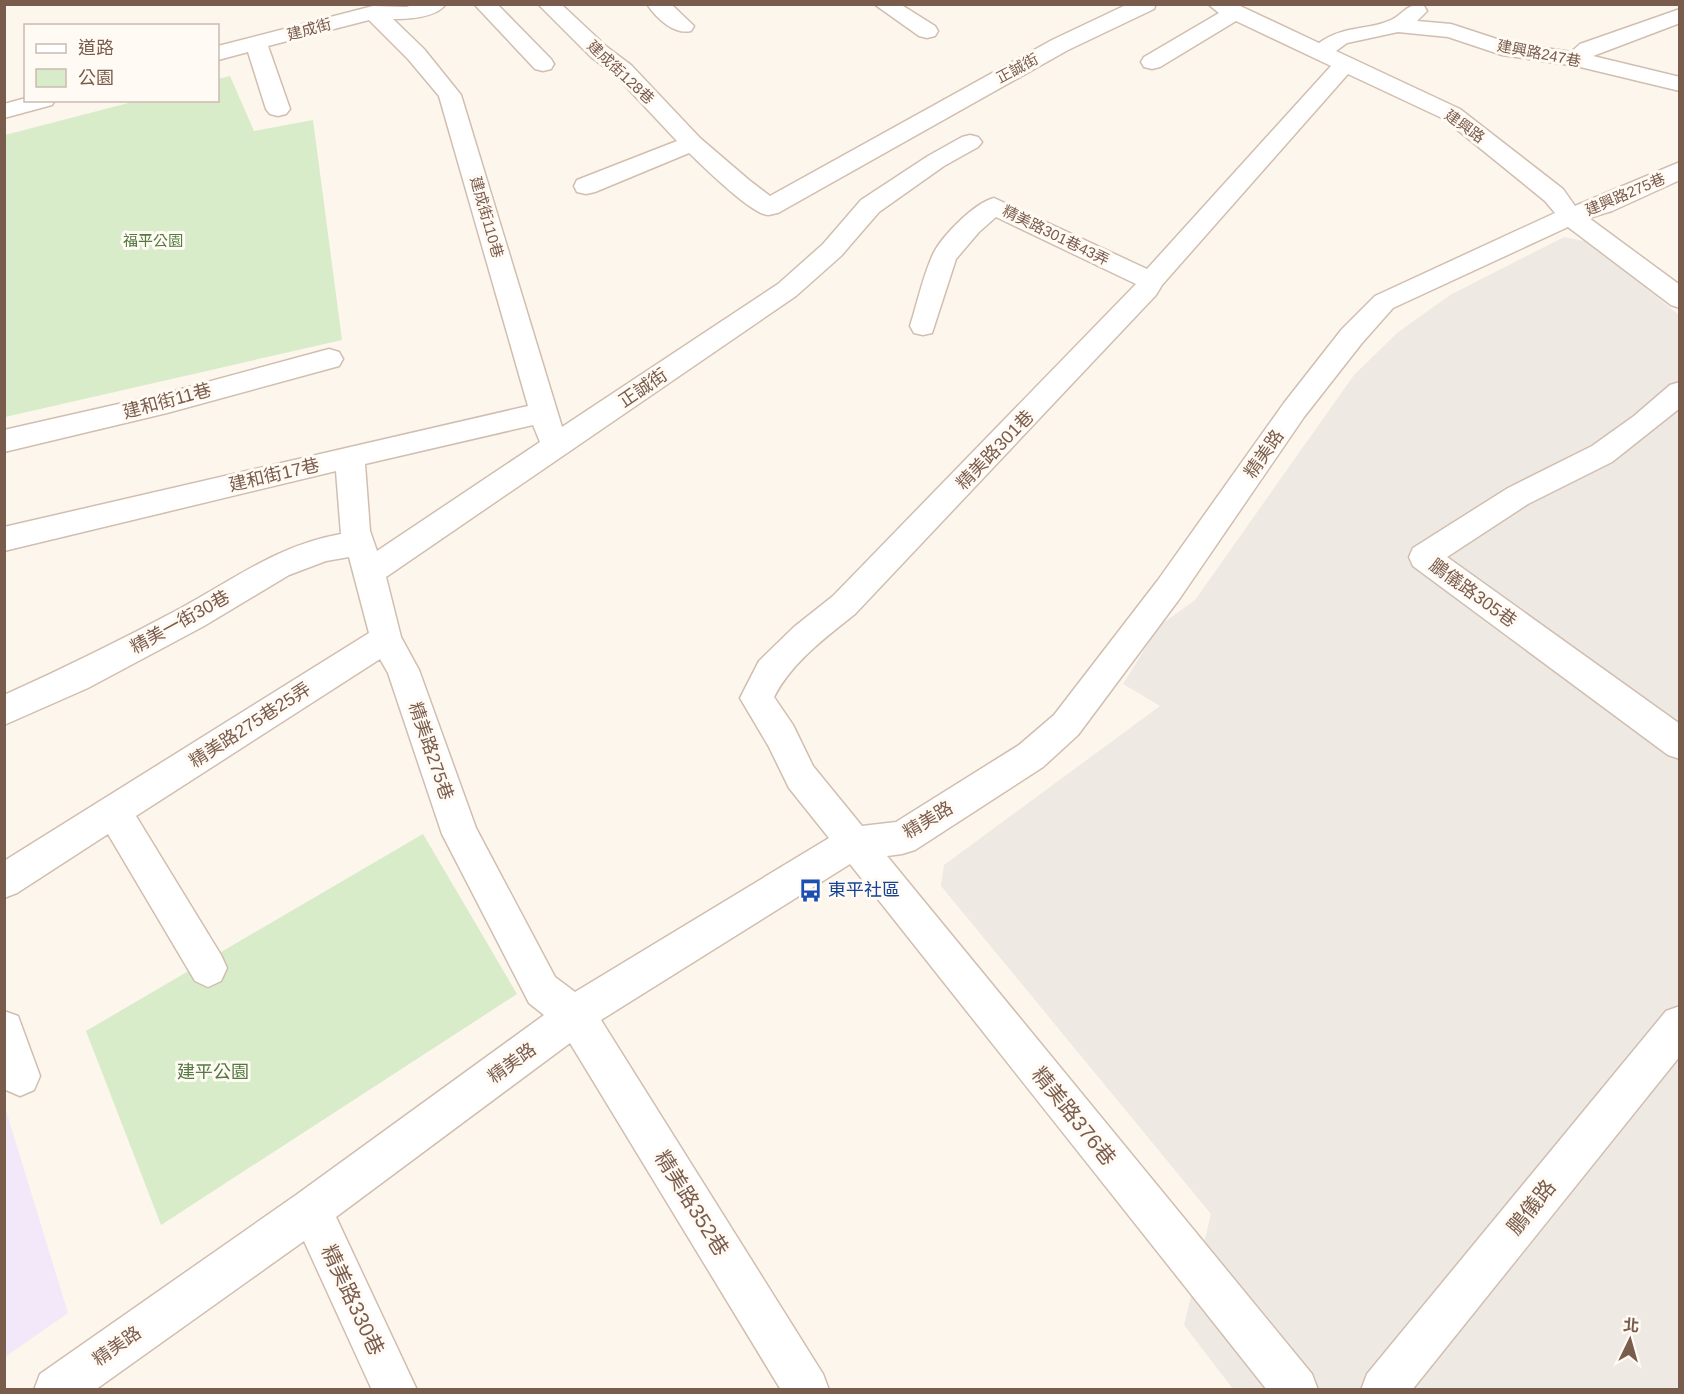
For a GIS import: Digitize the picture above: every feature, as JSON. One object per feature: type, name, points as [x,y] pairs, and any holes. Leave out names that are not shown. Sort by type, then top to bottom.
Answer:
[{"type":"street","name":"建成街","points":[[219,53],[373,12],[409,14],[436,4]]},
{"type":"street","points":[[484,4],[543,64]]},
{"type":"street","name":"建成街128巷","points":[[548,4],[623,70],[692,143],[740,186],[769,207]]},
{"type":"street","points":[[657,4],[683,26]]},
{"type":"street","points":[[884,4],[927,31]]},
{"type":"street","name":"正誠街","points":[[769,207],[1060,45],[1146,4]]},
{"type":"street","points":[[1318,53],[1340,38],[1398,25],[1425,4]]},
{"type":"street","points":[[1152,62],[1226,9]]},
{"type":"street","name":"建興路","points":[[1226,9],[1452,114],[1554,195],[1570,216],[1680,299]]},
{"type":"street","name":"建成街110巷","points":[[373,12],[416,54],[450,94],[554,448]]},
{"type":"street","points":[[1576,59],[1588,49],[1680,15]]},
{"type":"street","name":"建興路247巷","points":[[1398,25],[1451,31],[1502,48],[1576,59],[1680,84]]},
{"type":"street","points":[[256,43],[278,109]]},
{"type":"street","name":"精美路301巷","points":[[853,843],[801,777],[781,736],[757,698],[771,671],[805,636],[844,604],[928,520],[1100,339],[1147,289],[1151,281],[1344,65]]},
{"type":"street","points":[[4,111],[37,102]]},
{"type":"street","name":"正誠街","points":[[369,572],[787,290],[832,250],[870,206],[970,142]]},
{"type":"street","points":[[586,186],[692,143]]},
{"type":"street","points":[[860,156],[900,185]]},
{"type":"street","name":"建興路275巷","points":[[1570,216],[1603,205],[1680,170]]},
{"type":"street","name":"精美路301巷43弄","points":[[923,326],[944,257],[970,226],[994,206],[1151,281]]},
{"type":"street","name":"精美路","points":[[56,1389],[310,1210],[596,1000],[853,843],[902,838],[1031,756],[1066,725],[1169,589],[1294,410],[1352,336],[1384,302],[1570,216]]},
{"type":"street","name":"建和街11巷","points":[[4,441],[167,403],[329,358]]},
{"type":"street","name":"鵬儀路305巷","points":[[1680,392],[1644,423],[1602,454],[1518,496],[1424,557],[1680,744]]},
{"type":"street","name":"建和街17巷","points":[[4,539],[506,420],[544,413]]},
{"type":"street","name":"精美路275巷","points":[[350,457],[355,531],[369,572],[386,639],[403,670],[460,834],[542,990],[576,1016]]},
{"type":"street","name":"精美一街30巷","points":[[4,711],[76,678],[193,617],[278,566],[324,549],[359,543]]},
{"type":"street","name":"精美路275巷25弄","points":[[4,881],[386,639]]},
{"type":"street","points":[[114,812],[208,969]]},
{"type":"street","name":"精美路376巷","points":[[853,843],[1296,1389]]},
{"type":"street","name":"精美路352巷","points":[[576,1016],[807,1389]]},
{"type":"street","name":"鵬儀路","points":[[1383,1389],[1680,1025]]},
{"type":"street","points":[[4,1029],[20,1076]]},
{"type":"street","name":"精美路330巷","points":[[310,1210],[395,1389]]},
{"type":"shaded area","points":[[1564,237],[1590,242],[1679,315],[1679,1389],[1233,1389],[1184,1325],[1211,1214],[941,886],[944,865],[1160,706],[1123,684],[1159,626],[1195,600],[1354,375],[1397,333],[1450,295]]},
{"type":"shaded area","points":[[4,1104],[68,1313],[5,1357],[4,1357]]},
{"type":"green space","name":"福平公園","points":[[230,76],[254,131],[313,120],[342,340],[5,417],[5,135],[132,102],[219,102],[219,79]]},
{"type":"green space","name":"建平公園","points":[[423,834],[517,994],[161,1225],[86,1031]]},
{"type":"place","name":"東平社區","points":[[810,890]]}]
